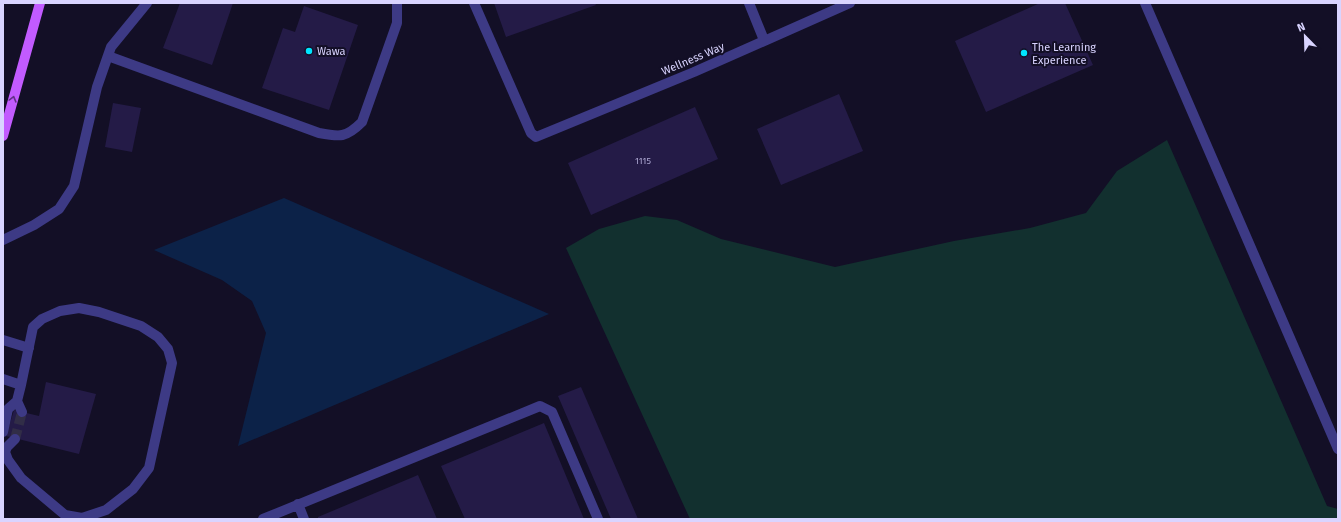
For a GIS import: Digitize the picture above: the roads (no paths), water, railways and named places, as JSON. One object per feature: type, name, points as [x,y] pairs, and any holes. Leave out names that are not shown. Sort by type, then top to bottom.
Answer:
[{"type":"main road","points":[[3,136],[40,3]]},
{"type":"lane","points":[[3,240],[34,225],[59,209],[74,186],[97,87],[111,47],[146,3]]},
{"type":"lane","points":[[108,56],[319,133],[337,137],[351,133],[362,122],[397,23],[397,3]]},
{"type":"lane","name":"Wellness Way","points":[[474,3],[531,132],[536,137],[764,40],[843,4]]},
{"type":"lane","points":[[749,3],[764,40]]},
{"type":"lane","points":[[1145,3],[1338,449]]},
{"type":"lane","points":[[3,432],[8,409],[17,401],[33,327],[42,319],[60,311],[79,308],[99,312],[141,326],[158,337],[168,349],[172,363],[149,468],[133,489],[106,510],[82,518],[64,515],[21,478],[8,460],[5,452],[5,442],[15,439]]},
{"type":"lane","points":[[3,340],[29,348]]},
{"type":"lane","points":[[3,379],[21,384]]},
{"type":"lane","points":[[17,401],[22,412]]},
{"type":"lane","points":[[263,519],[540,406],[552,412],[598,519]]},
{"type":"lane","points":[[298,504],[304,519]]},
{"type":"water","points":[[284,198],[549,314],[238,446],[266,333],[252,301],[222,280],[154,250]]},
{"type":"tunnel","points":[[15,439],[22,412]]},
{"type":"place","name":"Wawa","points":[[309,51]]},
{"type":"place","name":"The Learning Experience","points":[[1024,53]]}]
